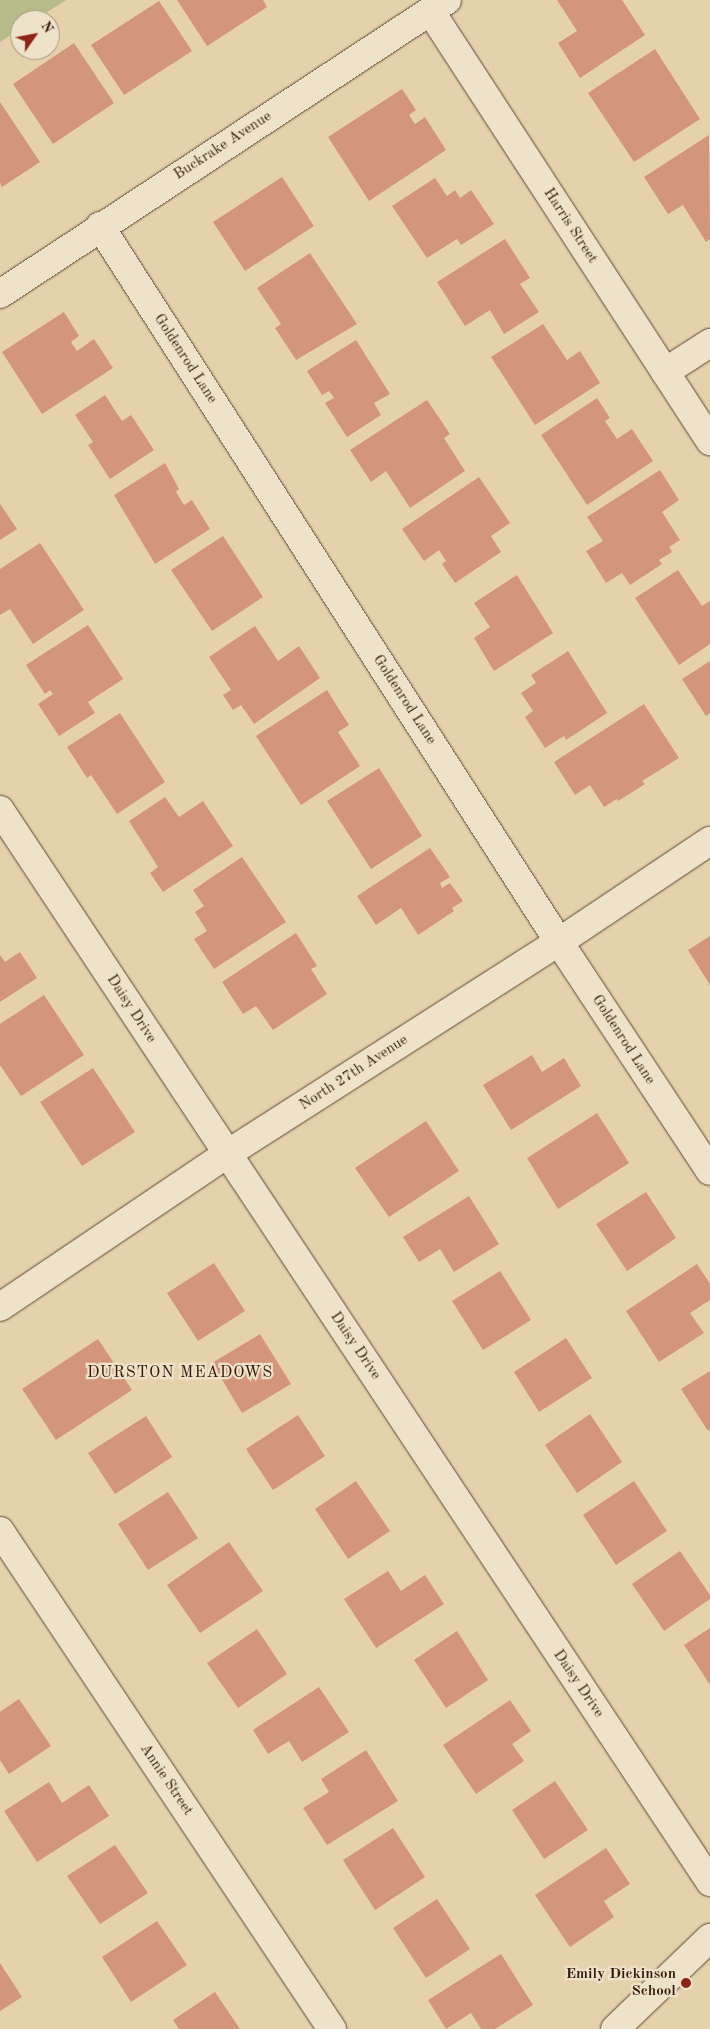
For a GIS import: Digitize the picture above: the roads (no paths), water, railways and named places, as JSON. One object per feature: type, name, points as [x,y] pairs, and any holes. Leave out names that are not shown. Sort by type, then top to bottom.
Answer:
[{"type":"street","name":"Buckrake Avenue","points":[[0,294],[100,226],[439,6]]},
{"type":"street","name":"Harris Street","points":[[439,6],[664,372],[710,440]]},
{"type":"street","name":"Goldenrod Lane","points":[[100,226],[559,942],[710,1172]]},
{"type":"street","points":[[664,372],[710,343]]},
{"type":"street","name":"Daisy Drive","points":[[0,810],[710,1882]]},
{"type":"street","name":"North 27th Avenue","points":[[0,1307],[227,1154],[559,942],[710,841]]},
{"type":"street","name":"Annie Street","points":[[0,1531],[332,2029]]},
{"type":"street","points":[[615,2029],[710,1938]]},
{"type":"place","name":"Emily Dickinson School","points":[[686,1983]]},
{"type":"district","name":"DURSTON MEADOWS","points":[[180,1373]]}]
